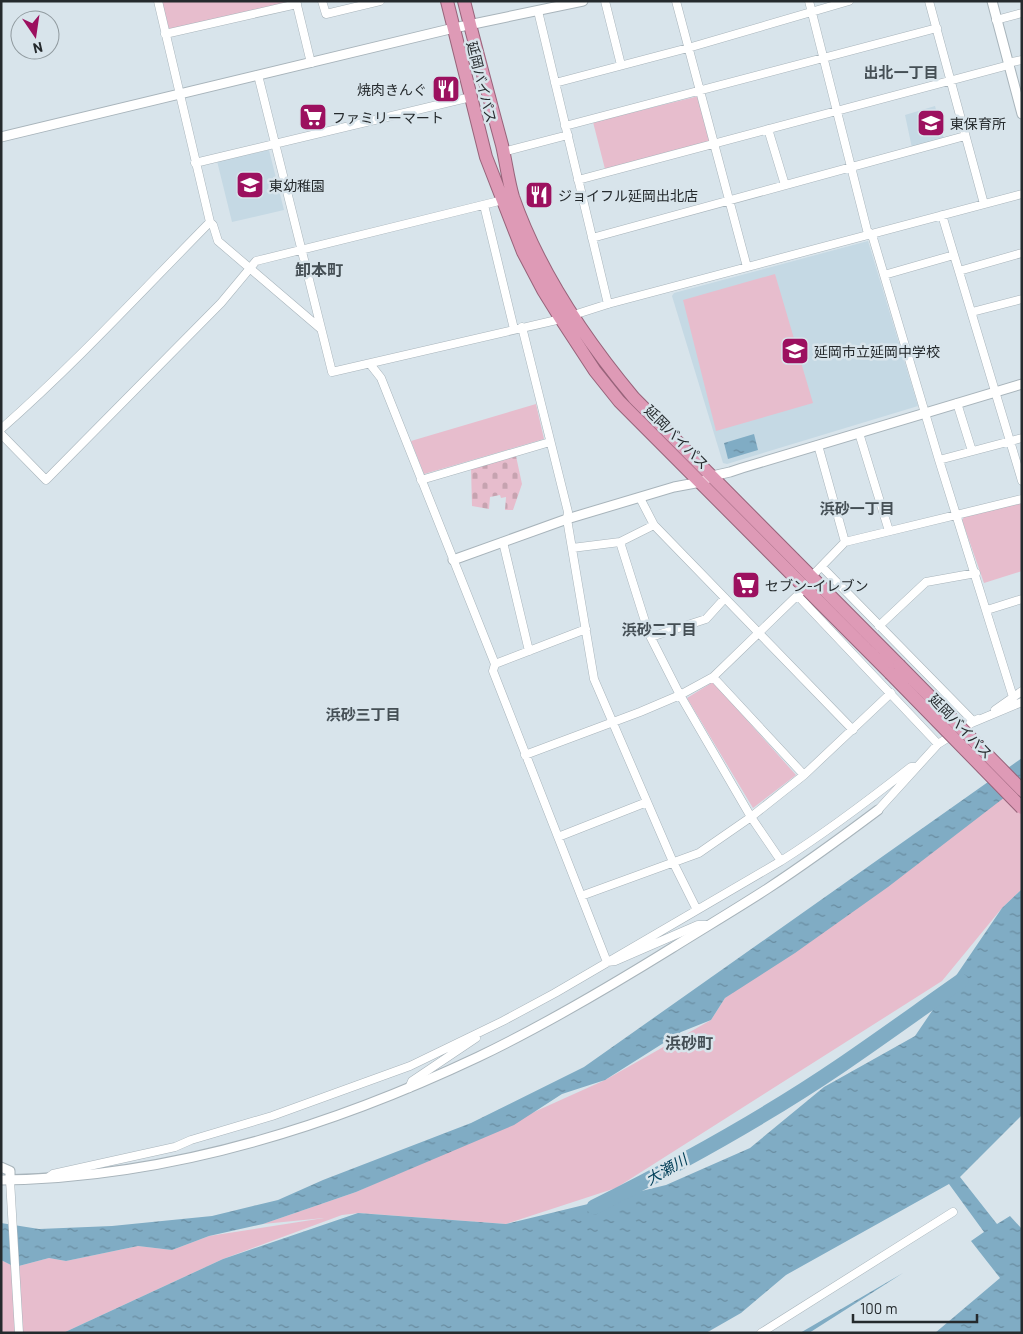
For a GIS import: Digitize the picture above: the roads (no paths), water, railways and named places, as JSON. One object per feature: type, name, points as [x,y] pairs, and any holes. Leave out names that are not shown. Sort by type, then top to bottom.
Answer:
[{"type":"highway","name":"延岡バイパス","points":[[447,1],[486,156],[502,200],[523,252],[543,290],[566,317]]},
{"type":"highway","name":"延岡バイパス","points":[[464,1],[513,195],[566,317],[595,371],[619,401],[812,576],[894,669],[1022,808]]},
{"type":"highway","name":"延岡バイパス","points":[[706,479],[802,592],[894,669],[1022,790]]},
{"type":"street","points":[[158,1],[210,222],[213,225],[218,241],[321,329]]},
{"type":"street","points":[[322,1],[326,14],[380,1]]},
{"type":"street","points":[[1,137],[454,28],[538,11],[549,5],[584,1]]},
{"type":"street","points":[[605,1],[621,65]]},
{"type":"street","points":[[676,1],[747,267]]},
{"type":"street","points":[[809,1],[867,230],[873,238],[1013,697]]},
{"type":"street","points":[[555,83],[688,48],[849,1]]},
{"type":"street","points":[[929,1],[984,204]]},
{"type":"street","points":[[992,1],[1022,114]]},
{"type":"street","points":[[165,34],[296,3],[311,62]]},
{"type":"street","points":[[538,11],[608,304]]},
{"type":"street","points":[[996,20],[1022,13]]},
{"type":"street","points":[[565,126],[937,28]]},
{"type":"street","points":[[578,180],[1022,60]]},
{"type":"street","points":[[258,75],[332,372],[566,317],[608,304],[1022,194]]},
{"type":"street","points":[[196,163],[471,97]]},
{"type":"street","points":[[768,129],[785,185]]},
{"type":"street","points":[[503,152],[568,135]]},
{"type":"street","points":[[592,238],[965,136]]},
{"type":"street","points":[[1,434],[46,480],[221,303],[256,261],[502,200]]},
{"type":"street","points":[[484,205],[514,329]]},
{"type":"street","points":[[942,215],[1022,481]]},
{"type":"street","points":[[1,429],[121,316],[210,222]]},
{"type":"street","points":[[959,271],[1022,253]]},
{"type":"street","points":[[884,274],[954,256]]},
{"type":"street","points":[[972,312],[1022,299]]},
{"type":"street","points":[[522,327],[568,512],[567,520],[594,679],[673,862],[697,910]]},
{"type":"street","points":[[370,364],[382,378],[494,664],[493,671],[525,755],[607,962]]},
{"type":"street","points":[[453,560],[567,520],[1022,384]]},
{"type":"street","points":[[957,403],[972,451]]},
{"type":"street","points":[[859,433],[889,531]]},
{"type":"street","points":[[940,460],[1022,438]]},
{"type":"street","points":[[421,480],[550,442]]},
{"type":"street","points":[[818,445],[846,542]]},
{"type":"street","points":[[640,498],[654,525],[853,730]]},
{"type":"street","points":[[812,576],[846,542],[1022,499]]},
{"type":"street","points":[[572,548],[620,542],[654,525]]},
{"type":"street","points":[[503,542],[529,651]]},
{"type":"street","points":[[620,542],[651,636],[680,695],[750,817],[781,861]]},
{"type":"street","points":[[822,567],[974,722]]},
{"type":"street","points":[[879,626],[926,582],[976,573]]},
{"type":"street","points":[[525,755],[612,723],[680,695],[713,677],[802,592],[890,693],[938,744]]},
{"type":"street","points":[[651,636],[706,619],[725,598]]},
{"type":"street","points":[[987,610],[1022,599]]},
{"type":"street","points":[[494,664],[586,629]]},
{"type":"street","points":[[713,677],[804,775]]},
{"type":"street","points":[[7,1183],[46,1180],[155,1165],[224,1151],[304,1126],[409,1088],[477,1058],[610,986],[767,889],[878,810],[938,744],[995,710],[1022,691]]},
{"type":"street","points":[[582,896],[699,853],[750,817],[804,775],[890,693]]},
{"type":"street","points":[[974,722],[1022,702]]},
{"type":"street","points":[[46,1180],[53,1174],[174,1147],[191,1140],[272,1116],[410,1066],[555,993],[781,861],[830,829],[911,767],[917,767]]},
{"type":"street","points":[[558,837],[647,802]]},
{"type":"street","points":[[607,962],[614,961],[698,925],[708,925]]},
{"type":"street","points":[[409,1088],[412,1081],[477,1038],[482,1031]]},
{"type":"street","points":[[1,1167],[10,1170],[7,1183],[19,1333]]},
{"type":"street","points":[[762,1333],[953,1212]]},
{"type":"water","points":[[754,434],[758,450],[728,459],[724,443]]},
{"type":"water","points":[[1022,758],[1022,784],[888,887],[795,953],[725,998],[711,1020],[681,1032],[605,1080],[562,1094],[514,1125],[356,1192],[263,1224],[209,1236],[172,1250],[138,1246],[66,1261],[49,1258],[15,1267],[1,1260],[1,1223],[39,1229],[112,1226],[212,1216],[278,1200],[323,1180],[471,1123],[584,1067]]},
{"type":"water","points":[[1022,889],[1022,1115],[960,1177],[997,1224],[1010,1216],[1022,1229],[1022,1333],[935,1333],[1000,1278],[971,1241],[984,1232],[949,1184],[786,1275],[741,1313],[706,1333],[63,1333],[223,1259],[358,1213],[506,1224],[666,1185],[750,1148],[824,1087],[915,1036],[1002,908]]},
{"type":"water","points":[[903,1273],[809,1333],[800,1333]]},
{"type":"waterway","name":"大瀬川","points":[[594,1207],[657,1175],[750,1123],[840,1066],[961,981]]},
{"type":"place","name":"焼肉きんぐ","points":[[446,89]]},
{"type":"place","name":"ファミリーマート","points":[[313,117]]},
{"type":"place","name":"東保育所","points":[[931,123]]},
{"type":"place","name":"東幼稚園","points":[[250,185]]},
{"type":"place","name":"ジョイフル延岡出北店","points":[[539,195]]},
{"type":"place","name":"延岡市立延岡中学校","points":[[795,351]]},
{"type":"place","name":"セブン-イレブン","points":[[746,585]]},
{"type":"district","name":"出北一丁目","points":[[901,72]]},
{"type":"district","name":"卸本町","points":[[319,269]]},
{"type":"district","name":"浜砂一丁目","points":[[857,508]]},
{"type":"district","name":"浜砂二丁目","points":[[659,629]]},
{"type":"district","name":"浜砂三丁目","points":[[363,714]]},
{"type":"district","name":"浜砂町","points":[[689,1042]]}]
